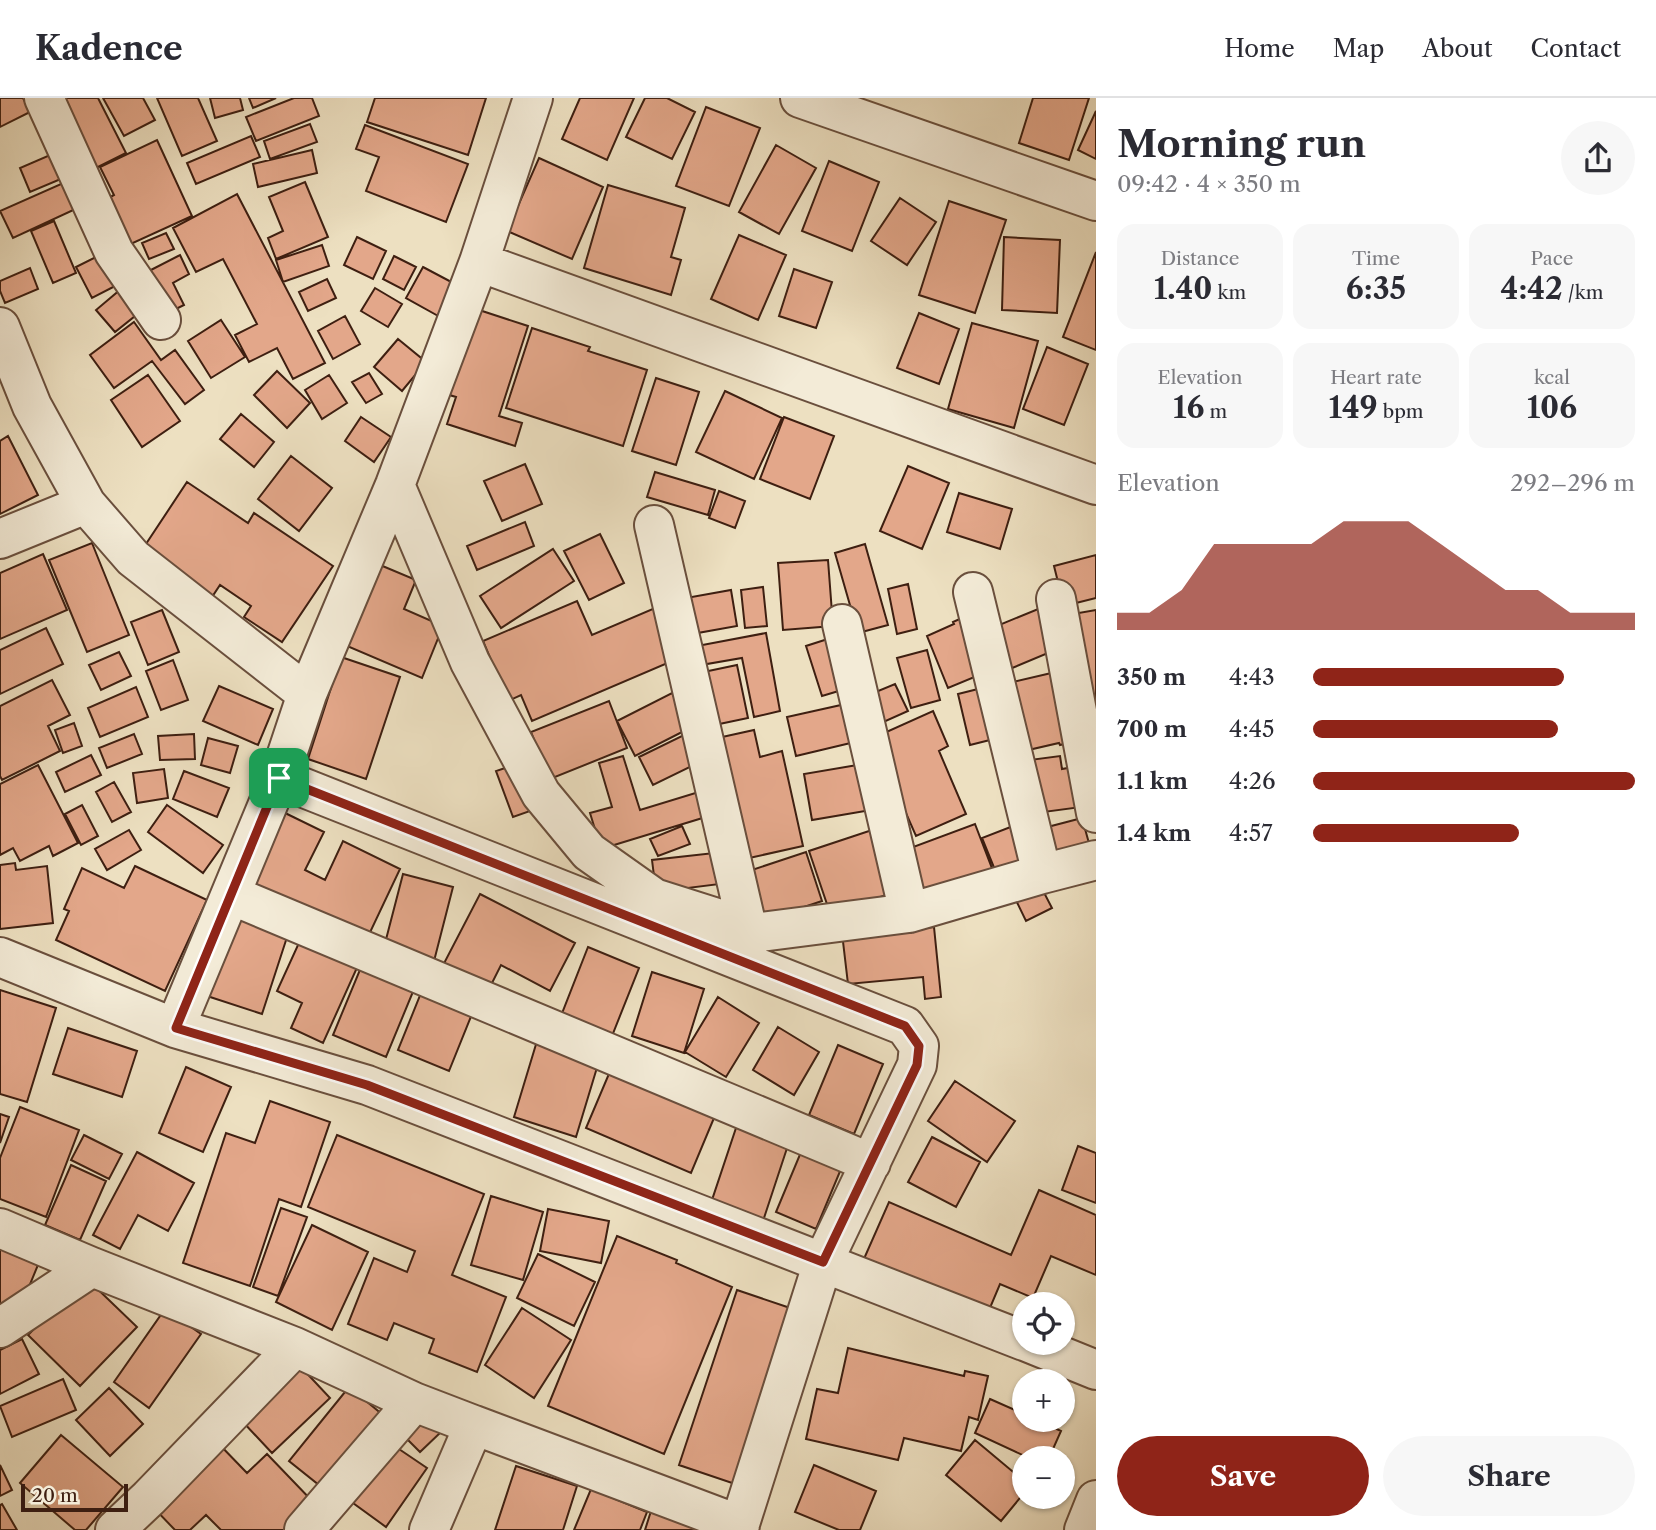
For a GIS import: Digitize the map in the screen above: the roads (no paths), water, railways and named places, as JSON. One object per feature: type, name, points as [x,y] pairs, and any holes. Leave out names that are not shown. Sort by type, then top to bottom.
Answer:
[{"type":"street","points":[[44,98],[114,252],[162,320]]},
{"type":"street","points":[[176,1028],[279,778],[307,694],[395,485],[479,262],[533,98]]},
{"type":"street","points":[[800,98],[1096,201]]},
{"type":"street","points":[[479,262],[1096,485]]},
{"type":"street","points":[[0,327],[32,407],[86,504],[133,558],[307,694]]},
{"type":"street","points":[[395,485],[470,662],[541,794],[589,852],[654,898],[761,932],[909,913],[1096,860]]},
{"type":"street","points":[[0,538],[86,504]]},
{"type":"street","points":[[654,525],[747,927]]},
{"type":"street","points":[[972,592],[1042,874]]},
{"type":"street","points":[[1056,599],[1096,813]]},
{"type":"street","points":[[842,624],[909,913]]},
{"type":"street","points":[[0,1228],[92,1268],[295,1347],[414,1402],[739,1527],[823,1262],[917,1065],[919,1046],[905,1026],[279,778]]},
{"type":"street","points":[[231,895],[870,1163]]},
{"type":"street","points":[[0,957],[176,1028],[367,1085],[1012,1337]]},
{"type":"street","points":[[0,1328],[92,1268]]},
{"type":"street","points":[[115,1530],[295,1347]]},
{"type":"street","points":[[1058,1355],[1096,1370]]},
{"type":"street","points":[[304,1530],[414,1402]]},
{"type":"street","points":[[429,1530],[474,1425]]},
{"type":"street","points":[[1084,1530],[1096,1500]]}]
